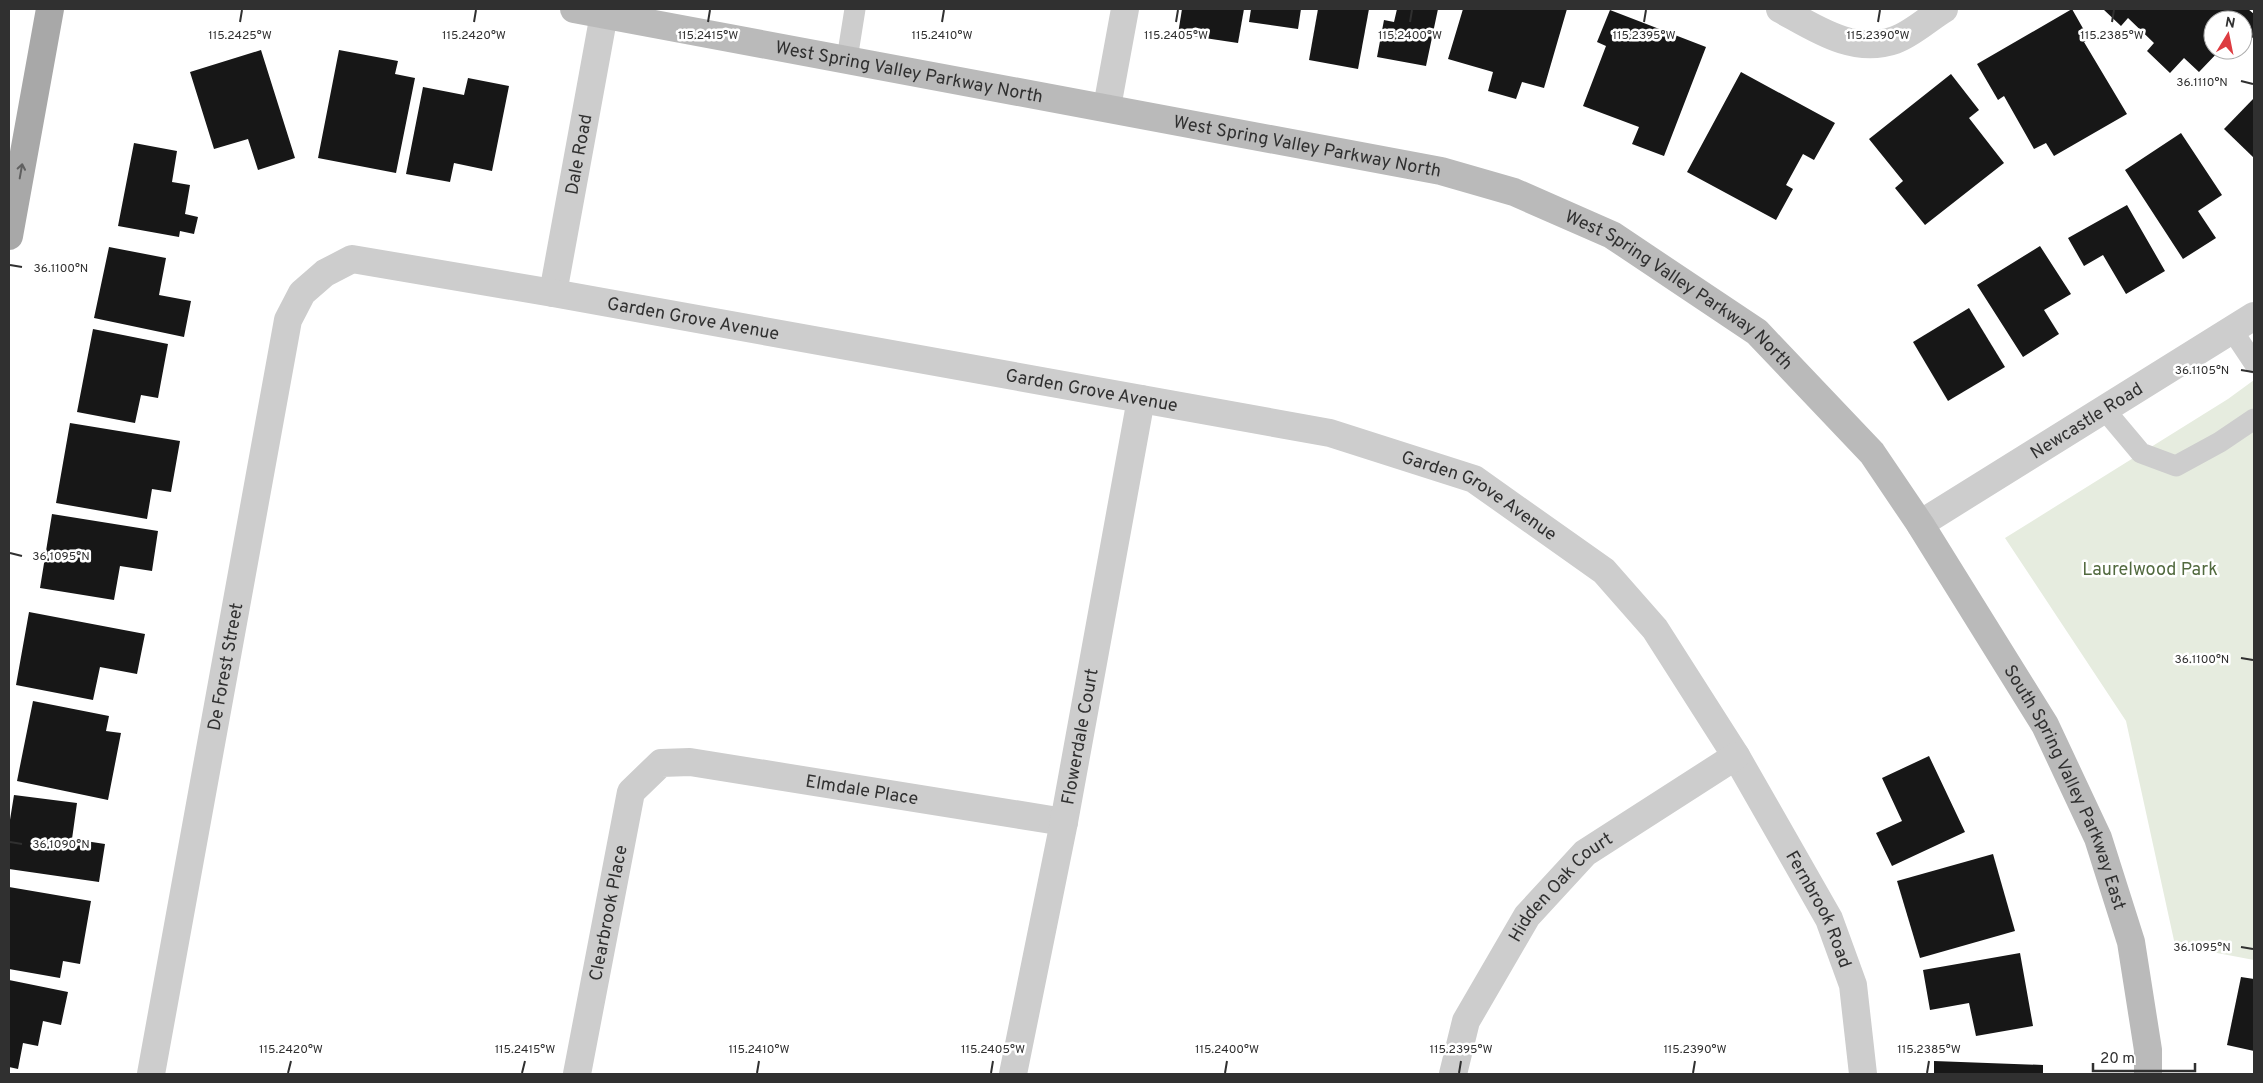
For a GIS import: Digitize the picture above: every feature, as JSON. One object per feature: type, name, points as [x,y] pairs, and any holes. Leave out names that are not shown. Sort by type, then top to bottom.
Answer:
[{"type":"main road","points":[[9,236],[50,9]]},
{"type":"street","name":"West Spring Valley Parkway North","points":[[574,9],[1108,107],[1441,171],[1514,192],[1612,235],[1757,332],[1872,453],[1920,524]]},
{"type":"street","points":[[1108,107],[1125,9]]},
{"type":"street","points":[[1780,9],[1840,41],[1874,44],[1896,40],[1944,9]]},
{"type":"street","name":"Dale Road","points":[[553,293],[604,14]]},
{"type":"street","name":"Garden Grove Avenue","points":[[326,273],[352,259],[553,293],[1330,432],[1474,479],[1604,571],[1655,629],[1736,756]]},
{"type":"street","name":"De Forest Street","points":[[151,1074],[288,320],[302,293],[326,273]]},
{"type":"street","name":"Newcastle Road","points":[[1920,524],[2243,323]]},
{"type":"street","name":"Flowerdale Court","points":[[1013,1074],[1064,822],[1141,399]]},
{"type":"street","name":"South Spring Valley Parkway East","points":[[1920,524],[2045,725],[2098,838],[2130,942],[2148,1050],[2148,1074]]},
{"type":"street","name":"Hidden Oak Court","points":[[1453,1074],[1466,1021],[1527,916],[1586,853],[1736,756]]},
{"type":"street","name":"Fernbrook Road","points":[[1736,756],[1829,919],[1853,984],[1863,1074]]},
{"type":"street","name":"Elmdale Place","points":[[661,763],[690,762],[1064,822]]},
{"type":"street","name":"Clearbrook Place","points":[[577,1074],[630,792],[661,763]]},
{"type":"lane","points":[[847,59],[855,9]]},
{"type":"lane","points":[[2243,323],[2254,363]]},
{"type":"lane","points":[[2104,409],[2140,453],[2176,466],[2220,442],[2254,419]]},
{"type":"green space","name":"Laurelwood Park","points":[[2254,380],[2254,960],[2175,945],[2126,721],[2005,538],[2228,399]]},
{"type":"building","points":[[1182,9],[1244,9],[1238,43],[1178,34]]},
{"type":"building","points":[[1251,9],[1301,9],[1298,29],[1249,22]]},
{"type":"building","points":[[1318,9],[1369,9],[1358,69],[1309,60]]},
{"type":"building","points":[[1397,9],[1438,9],[1426,66],[1377,57],[1384,20],[1394,22]]},
{"type":"building","points":[[1463,9],[1567,9],[1544,88],[1522,82],[1516,99],[1488,91],[1493,72],[1448,59]]},
{"type":"building","points":[[2072,9],[2089,39],[2084,42],[2127,114],[2054,156],[2046,143],[2034,149],[2004,96],[1998,100],[1977,64]]},
{"type":"building","points":[[2103,9],[2249,10],[2203,10],[2203,60],[2210,60],[2199,72],[2184,58],[2170,73],[2147,51],[2154,43],[2128,18],[2121,26]]},
{"type":"building","points":[[1610,10],[1706,47],[1664,156],[1632,144],[1639,127],[1583,106],[1606,46],[1597,42]]},
{"type":"building","points":[[2253,13],[2254,14],[2253,37]]},
{"type":"building","points":[[261,50],[295,158],[258,170],[248,139],[214,149],[190,72]]},
{"type":"building","points":[[339,50],[398,61],[395,74],[415,78],[396,173],[318,158]]},
{"type":"building","points":[[1741,72],[1835,123],[1814,160],[1803,154],[1786,185],[1793,189],[1776,220],[1687,172]]},
{"type":"building","points":[[1951,74],[1979,110],[1969,118],[2004,163],[1925,225],[1895,188],[1903,181],[1869,139]]},
{"type":"building","points":[[468,78],[509,86],[492,171],[454,163],[450,182],[406,174],[423,87],[464,95]]},
{"type":"building","points":[[2254,98],[2254,158],[2224,129]]},
{"type":"building","points":[[2181,133],[2222,195],[2198,211],[2216,238],[2183,259],[2125,170]]},
{"type":"building","points":[[134,143],[177,151],[172,182],[190,185],[185,214],[198,217],[194,234],[180,231],[179,237],[118,226]]},
{"type":"building","points":[[2127,205],[2165,271],[2126,294],[2103,255],[2084,266],[2068,238]]},
{"type":"building","points":[[2040,246],[2071,294],[2044,310],[2059,334],[2023,357],[1977,285]]},
{"type":"building","points":[[109,247],[166,258],[159,295],[191,301],[184,337],[94,318]]},
{"type":"building","points":[[1969,308],[2005,367],[1948,401],[1913,342]]},
{"type":"building","points":[[93,329],[168,344],[158,398],[141,395],[135,423],[77,412]]},
{"type":"building","points":[[70,423],[180,441],[171,492],[152,489],[147,519],[56,503]]},
{"type":"building","points":[[52,514],[158,531],[152,571],[120,566],[114,600],[40,588]]},
{"type":"building","points":[[29,612],[145,634],[137,674],[100,667],[93,700],[16,685]]},
{"type":"building","points":[[33,701],[109,716],[106,731],[121,733],[108,800],[17,781]]},
{"type":"building","points":[[1929,756],[1965,832],[1892,866],[1876,833],[1902,821],[1882,778]]},
{"type":"building","points":[[14,795],[77,803],[72,839],[105,844],[99,882],[9,869],[9,826]]},
{"type":"building","points":[[1993,854],[2015,931],[1920,958],[1897,881]]},
{"type":"building","points":[[9,887],[91,901],[80,964],[63,961],[60,978],[9,969]]},
{"type":"building","points":[[2020,953],[2033,1026],[1976,1036],[1969,1003],[1930,1010],[1923,970]]},
{"type":"building","points":[[2241,977],[2254,979],[2254,1051],[2227,1045]]},
{"type":"building","points":[[9,980],[68,992],[61,1025],[43,1021],[38,1046],[23,1043],[18,1069],[9,1067]]},
{"type":"building","points":[[1934,1061],[2043,1065],[2043,1074],[1934,1074]]}]
